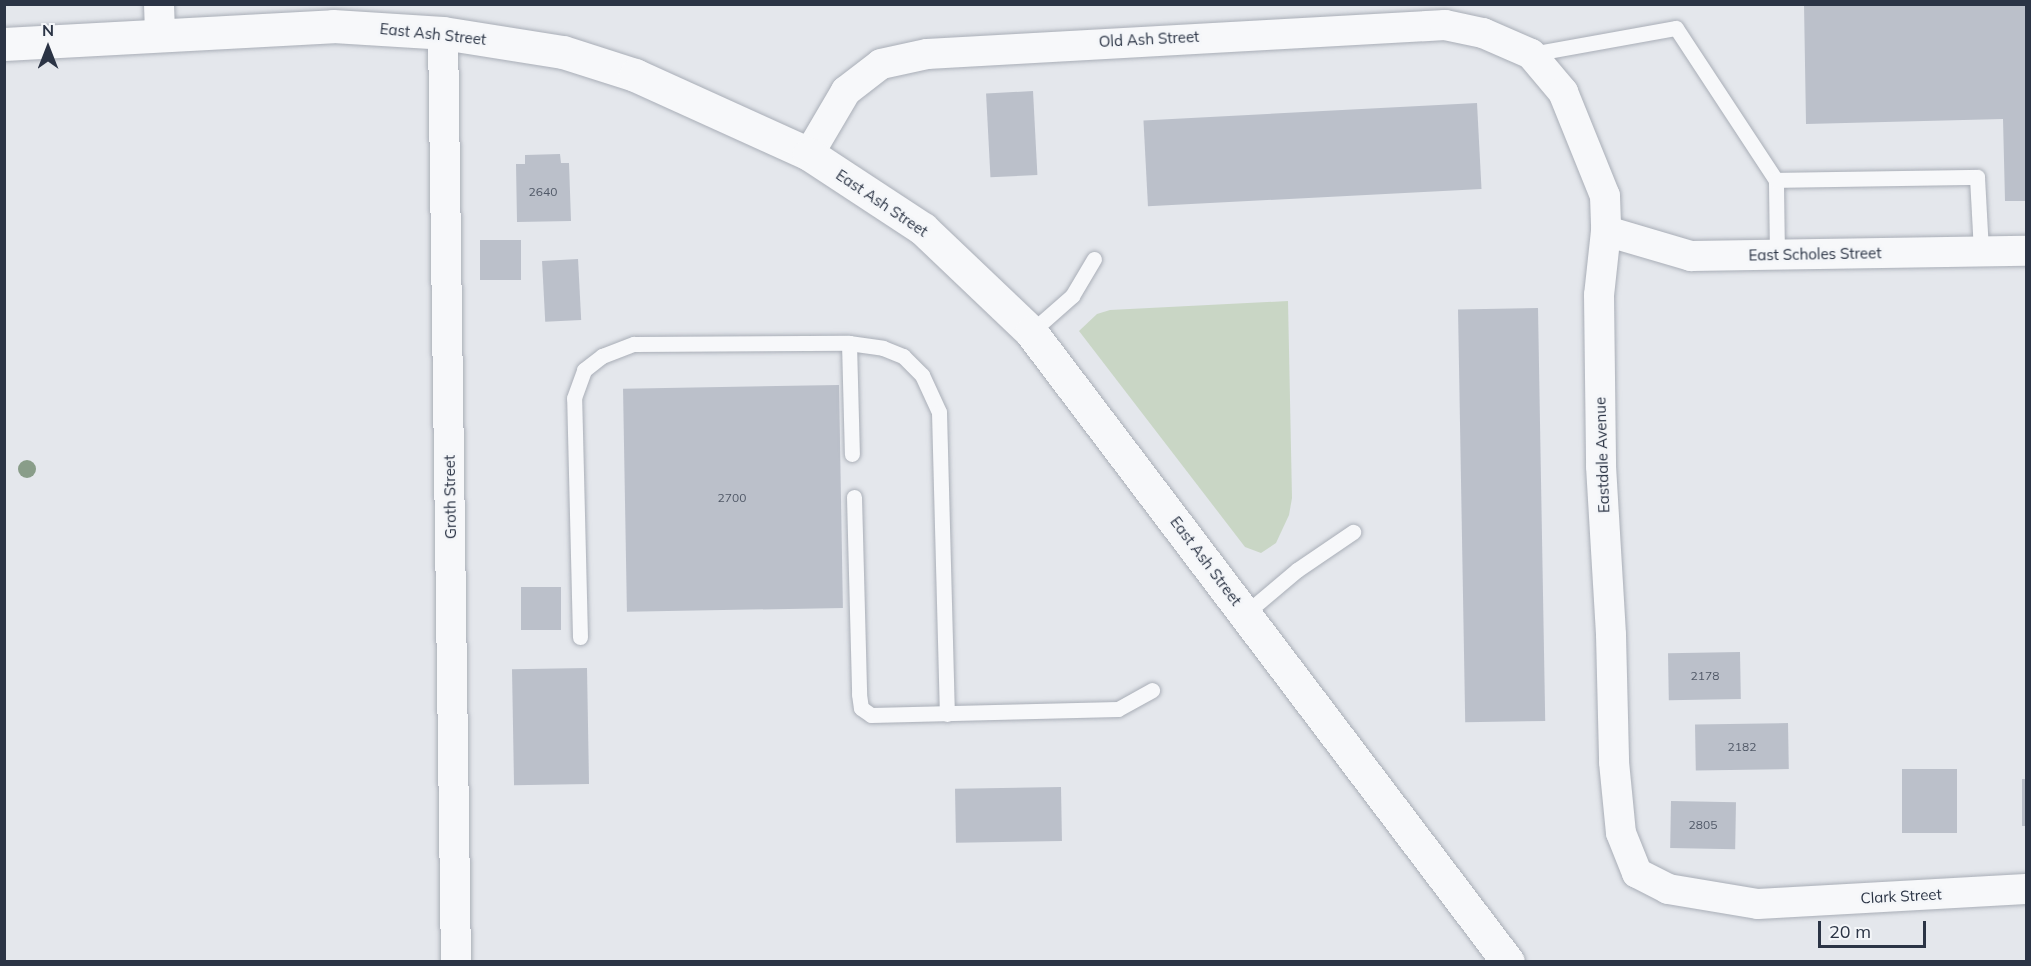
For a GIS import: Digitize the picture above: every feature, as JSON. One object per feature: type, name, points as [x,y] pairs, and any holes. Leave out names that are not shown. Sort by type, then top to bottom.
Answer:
[{"type":"street","name":"East Ash Street","points":[[4,44],[160,19],[443,33],[563,52],[635,75],[808,154],[923,229],[1031,332],[1508,962]]},
{"type":"street","name":"Old Ash Street","points":[[808,154],[846,91],[880,64],[927,54],[1445,25],[1483,33],[1532,54]]},
{"type":"street","name":"Groth Street","points":[[443,33],[456,962]]},
{"type":"street","name":"Eastdale Avenue","points":[[1532,54],[1563,92],[1583,134],[1605,196],[1606,231],[1599,295],[1601,466],[1611,635],[1614,762],[1621,833],[1637,873]]},
{"type":"street","name":"East Scholes Street","points":[[1606,231],[1691,256],[2026,250]]},
{"type":"street","name":"Clark Street","points":[[1637,873],[1668,889],[1758,904],[2026,889]]},
{"type":"lane","points":[[1532,54],[1676,28],[1776,180],[1777,256]]},
{"type":"lane","points":[[1776,180],[1977,177],[1981,250]]},
{"type":"lane","points":[[1031,332],[1072,296],[1094,259]]},
{"type":"lane","points":[[849,343],[852,454]]},
{"type":"lane","points":[[580,637],[574,398],[584,370],[602,356],[634,344],[849,343],[883,348],[903,356],[922,375],[939,412],[947,714]]},
{"type":"lane","points":[[854,497],[861,708],[871,716],[1118,709],[1152,690]]},
{"type":"lane","points":[[1246,613],[1297,570],[1353,532]]},
{"type":"green space","points":[[1288,301],[1292,498],[1289,515],[1276,543],[1261,553],[1245,547],[1079,331],[1097,314],[1110,310]]},
{"type":"building","points":[[1804,4],[2026,4],[2026,201],[2005,201],[2003,119],[1806,124]]},
{"type":"building","points":[[1033,91],[1037,175],[990,177],[986,93]]},
{"type":"building","points":[[1477,103],[1482,189],[1148,206],[1143,120]]},
{"type":"building","points":[[560,154],[561,163],[569,163],[571,221],[517,222],[516,164],[525,164],[525,155]]},
{"type":"building","points":[[480,240],[521,240],[521,280],[480,280]]},
{"type":"building","points":[[578,259],[581,320],[545,322],[542,261]]},
{"type":"building","points":[[1538,308],[1545,721],[1465,722],[1458,309]]},
{"type":"building","points":[[839,385],[843,608],[627,612],[623,389]]},
{"type":"building","points":[[521,587],[561,587],[561,630],[521,630]]},
{"type":"building","points":[[1740,652],[1741,699],[1669,700],[1668,653]]},
{"type":"building","points":[[587,668],[589,784],[514,785],[512,669]]},
{"type":"building","points":[[1788,723],[1789,769],[1696,771],[1695,725]]},
{"type":"building","points":[[1902,769],[1957,769],[1957,833],[1902,833]]},
{"type":"building","points":[[2022,779],[2026,779],[2026,826],[2022,826]]},
{"type":"building","points":[[1061,787],[1062,841],[956,843],[955,789]]},
{"type":"building","points":[[1671,801],[1736,802],[1735,849],[1670,848]]}]
